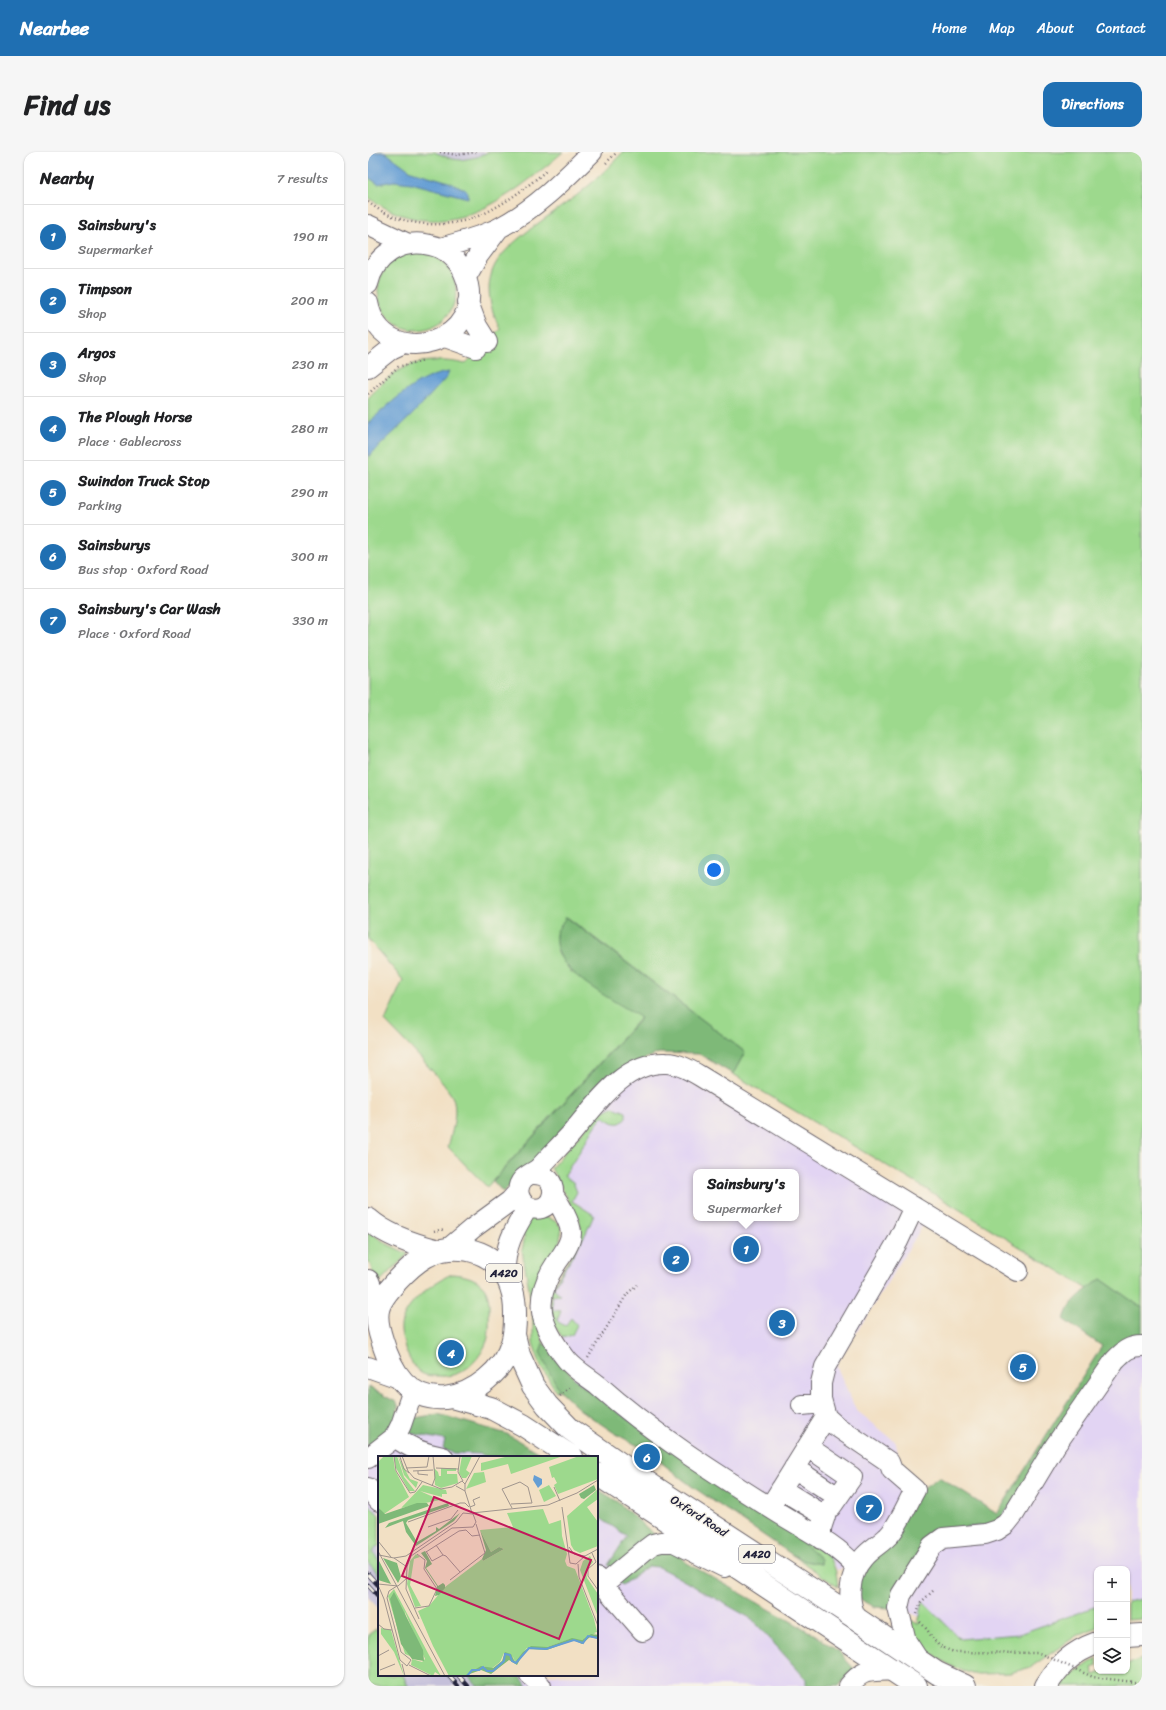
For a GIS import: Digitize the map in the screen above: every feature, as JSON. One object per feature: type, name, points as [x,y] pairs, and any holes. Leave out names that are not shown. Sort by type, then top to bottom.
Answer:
[{"type":"highway","name":"A420","points":[[368,1220],[396,1236],[444,1250],[470,1250],[481,1254],[494,1261],[505,1274],[513,1290],[515,1310],[514,1335],[510,1350],[493,1373],[474,1388],[451,1397]]},
{"type":"highway","name":"A420","points":[[375,1312],[381,1301],[392,1287],[413,1266],[425,1257],[444,1250]]},
{"type":"highway","points":[[368,1281],[384,1347],[391,1366],[406,1384]]},
{"type":"highway","name":"Oxford Road","points":[[514,1335],[519,1355],[533,1386],[547,1405],[570,1429],[654,1487],[857,1619],[922,1664],[946,1678],[965,1686]]},
{"type":"highway","name":"A420","points":[[406,1384],[421,1394],[435,1397],[451,1397],[491,1408],[522,1425],[570,1456]]},
{"type":"highway","name":"Oxford Road","points":[[598,1475],[916,1686]]},
{"type":"highway","points":[[1130,1636],[1142,1635]]},
{"type":"highway","points":[[1028,1686],[1048,1682],[1061,1664],[1094,1645]]},
{"type":"street","points":[[440,248],[499,228],[597,159]]},
{"type":"street","points":[[368,224],[408,244]]},
{"type":"street","points":[[466,277],[478,256],[499,228]]},
{"type":"street","points":[[369,274],[385,255],[396,248],[408,244],[419,243],[440,248],[447,252],[458,264],[466,277],[468,286],[468,302],[466,311],[458,325],[445,337],[429,343],[404,343],[385,332],[369,314]]},
{"type":"street","points":[[445,337],[481,345],[477,326],[468,302]]},
{"type":"street","points":[[368,367],[391,349],[404,343]]},
{"type":"street","points":[[856,1567],[833,1546],[770,1508],[670,1442],[620,1404],[569,1362],[552,1340],[544,1322],[542,1311],[542,1291],[546,1280],[570,1240],[571,1230],[566,1219],[535,1201],[521,1182],[524,1178],[532,1174],[567,1138],[616,1083],[643,1067],[667,1063],[683,1067],[700,1076],[1018,1271]]},
{"type":"street","points":[[505,1274],[505,1260],[509,1240],[516,1225],[535,1201],[554,1189],[548,1179],[538,1174],[532,1174]]},
{"type":"street","points":[[444,1250],[510,1201],[535,1201]]},
{"type":"street","points":[[857,1619],[851,1606],[849,1594],[856,1567],[862,1558],[891,1533],[901,1518],[915,1490],[892,1470],[889,1462],[836,1426],[824,1410],[821,1383],[825,1367],[894,1248],[914,1207]]},
{"type":"street","points":[[922,1664],[906,1641],[898,1608],[901,1595],[932,1546],[943,1538],[985,1534],[997,1530],[1006,1524],[1055,1446],[1115,1360],[1125,1350],[1131,1347],[1142,1346]]},
{"type":"street","points":[[368,1367],[406,1384],[401,1425],[394,1437],[368,1458]]},
{"type":"street","points":[[802,1404],[824,1410]]},
{"type":"street","points":[[770,1508],[794,1468],[824,1410]]},
{"type":"street","points":[[394,1437],[409,1446],[439,1456]]},
{"type":"street","points":[[794,1468],[835,1502]]},
{"type":"street","points":[[794,1468],[835,1502]]},
{"type":"street","points":[[368,1488],[378,1500]]},
{"type":"street","points":[[821,1539],[821,1528],[835,1502]]},
{"type":"street","points":[[643,1631],[600,1582],[653,1544],[667,1541],[678,1544],[780,1595]]},
{"type":"street","points":[[849,1686],[858,1674],[864,1672],[891,1670]]},
{"type":"street","points":[[531,1676],[541,1686]]},
{"type":"path","points":[[440,152],[457,155],[476,152]]},
{"type":"path","points":[[597,159],[617,152]]},
{"type":"path","points":[[368,202],[382,211],[412,222],[430,224],[459,222],[473,218],[500,205],[548,170]]},
{"type":"path","points":[[368,394],[398,367],[428,359]]},
{"type":"path","points":[[558,1397],[572,1385],[627,1294],[637,1285]]},
{"type":"path","points":[[915,1618],[921,1602],[934,1590]]},
{"type":"path","points":[[920,1622],[935,1643],[954,1652],[1039,1653],[1093,1677],[1142,1683]]},
{"type":"shaded area","points":[[434,152],[488,152],[477,157],[461,160],[452,159]]},
{"type":"shaded area","points":[[672,1071],[925,1222],[836,1365],[856,1410],[896,1442],[902,1488],[893,1512],[882,1531],[846,1567],[837,1570],[832,1560],[823,1553],[798,1538],[710,1477],[599,1399],[575,1379],[553,1310],[553,1288],[586,1233],[594,1215],[572,1200],[564,1177],[602,1116],[599,1113],[632,1078]]},
{"type":"shaded area","points":[[1142,1340],[1142,1607],[1130,1609],[1130,1566],[1094,1566],[1094,1617],[965,1646],[923,1618],[905,1611],[889,1608],[934,1531],[996,1524]]},
{"type":"shaded area","points":[[393,1425],[409,1433],[446,1440],[497,1456],[378,1456],[378,1514],[368,1503],[368,1453]]},
{"type":"shaded area","points":[[368,1514],[378,1525],[378,1608],[368,1597]]},
{"type":"shaded area","points":[[598,1517],[627,1536],[672,1574],[752,1619],[806,1679],[806,1686],[528,1686],[520,1676],[598,1676]]},
{"type":"shaded area","points":[[403,1676],[514,1676],[523,1686],[408,1686]]},
{"type":"green space","points":[[368,152],[434,152],[452,159],[461,160],[477,157],[488,152],[563,152],[519,187],[496,202],[472,213],[447,219],[422,220],[395,213],[368,197]]},
{"type":"green space","points":[[623,152],[1142,152],[1142,1308],[1101,1279],[1088,1289],[931,1192],[733,1074],[745,1052],[567,917],[556,934],[557,952],[570,971],[641,1017],[487,1187],[448,1147],[454,1124],[455,1113],[454,1101],[451,1094],[434,1073],[385,1021],[403,980],[368,939],[368,398],[390,376],[413,364],[431,361],[449,361],[465,364],[500,329],[493,313],[489,289],[492,273],[501,255],[534,226],[587,187]]},
{"type":"green space","points":[[409,252],[425,252],[439,258],[450,269],[456,283],[456,299],[450,313],[439,324],[425,330],[409,330],[395,324],[384,313],[378,299],[378,283],[384,269],[395,258]]},
{"type":"green space","points":[[566,917],[745,1052],[733,1074],[699,1054],[659,1053],[646,1058],[503,1192],[493,1181],[641,1018],[587,984],[574,974],[564,962],[557,950],[556,934]]},
{"type":"green space","points":[[613,1107],[626,1112],[626,1118],[620,1123],[614,1123],[602,1116],[564,1176],[573,1182],[577,1192],[572,1201],[594,1215],[586,1233],[553,1288],[561,1295],[552,1296],[553,1310],[561,1311],[557,1321],[565,1326],[571,1318],[577,1325],[572,1335],[563,1338],[552,1323],[550,1291],[580,1240],[581,1228],[579,1220],[551,1168],[599,1113]]},
{"type":"green space","points":[[546,1216],[558,1223],[562,1229],[541,1335],[559,1390],[556,1391],[541,1366],[533,1343],[533,1312],[522,1250],[525,1236],[518,1235],[531,1217]]},
{"type":"green space","points":[[368,1231],[387,1244],[408,1254],[377,1284],[368,1259]]},
{"type":"green space","points":[[452,1274],[472,1278],[479,1282],[486,1290],[489,1304],[488,1338],[484,1349],[479,1356],[462,1371],[447,1376],[425,1375],[421,1373],[411,1362],[405,1348],[401,1328],[402,1321],[410,1306],[422,1293],[437,1282]]},
{"type":"green space","points":[[1101,1279],[1142,1308],[1142,1340],[996,1524],[934,1531],[889,1608],[875,1607],[860,1599],[854,1582],[923,1488],[939,1477],[997,1514],[1102,1346],[1064,1320],[1069,1307],[1078,1296]]},
{"type":"green space","points":[[543,1343],[548,1346],[575,1379],[599,1399],[798,1538],[821,1559],[821,1564],[805,1561],[791,1554],[690,1485],[644,1449],[616,1434],[579,1409],[560,1391],[547,1368],[540,1352]]},
{"type":"green space","points":[[368,1387],[396,1402],[398,1405],[397,1420],[368,1453]]},
{"type":"green space","points":[[438,1414],[507,1434],[544,1456],[486,1456],[480,1454],[453,1453],[443,1449],[445,1440],[409,1433],[411,1423],[415,1418]]},
{"type":"green space","points":[[598,1490],[615,1500],[687,1563],[817,1636],[839,1652],[855,1670],[849,1673],[839,1686],[806,1686],[806,1679],[752,1619],[672,1574],[658,1567],[648,1566],[622,1585],[608,1565],[627,1536],[598,1517]]},
{"type":"green space","points":[[368,1503],[378,1514],[378,1546],[372,1552],[378,1560],[378,1574],[368,1562]]},
{"type":"green space","points":[[798,1538],[827,1556],[834,1567],[838,1587],[791,1554],[805,1561],[821,1564],[821,1559]]},
{"type":"green space","points":[[1142,1599],[1142,1619],[1130,1620],[1130,1601]]},
{"type":"green space","points":[[923,1601],[960,1639],[1019,1634],[1094,1607],[1094,1628],[1076,1636],[1031,1667],[1010,1673],[972,1674],[951,1666],[917,1645],[906,1618],[918,1624]]},
{"type":"green space","points":[[376,1629],[378,1632],[378,1676],[403,1676],[408,1686],[369,1686],[368,1635]]},
{"type":"green space","points":[[1142,1659],[1142,1686],[1061,1686],[1073,1674],[1094,1660],[1094,1667],[1092,1668],[1094,1675],[1130,1674],[1130,1663]]},
{"type":"green space","points":[[469,1676],[520,1676],[528,1686],[478,1686]]},
{"type":"water","points":[[368,152],[385,152],[411,171],[446,181],[465,189],[468,192],[468,198],[411,183],[394,181],[378,184],[368,177]]},
{"type":"water","points":[[449,372],[446,378],[411,416],[368,457],[368,424],[370,421],[406,390],[437,374]]},
{"type":"railway","points":[[368,1574],[378,1585]]},
{"type":"railway","points":[[368,1585],[378,1596]]},
{"type":"railway","points":[[449,1676],[458,1686]]},
{"type":"railway","points":[[459,1676],[468,1686]]},
{"type":"place","name":"Sainsbury's","points":[[746,1249]]},
{"type":"place","name":"Timpson","points":[[676,1259]]},
{"type":"place","name":"Argos","points":[[782,1323]]},
{"type":"place","name":"The Plough Horse","points":[[451,1353]]},
{"type":"place","name":"Swindon Truck Stop","points":[[1023,1367]]},
{"type":"place","name":"Sainsburys","points":[[647,1457]]},
{"type":"place","name":"Sainsbury's Car Wash","points":[[869,1508]]}]
